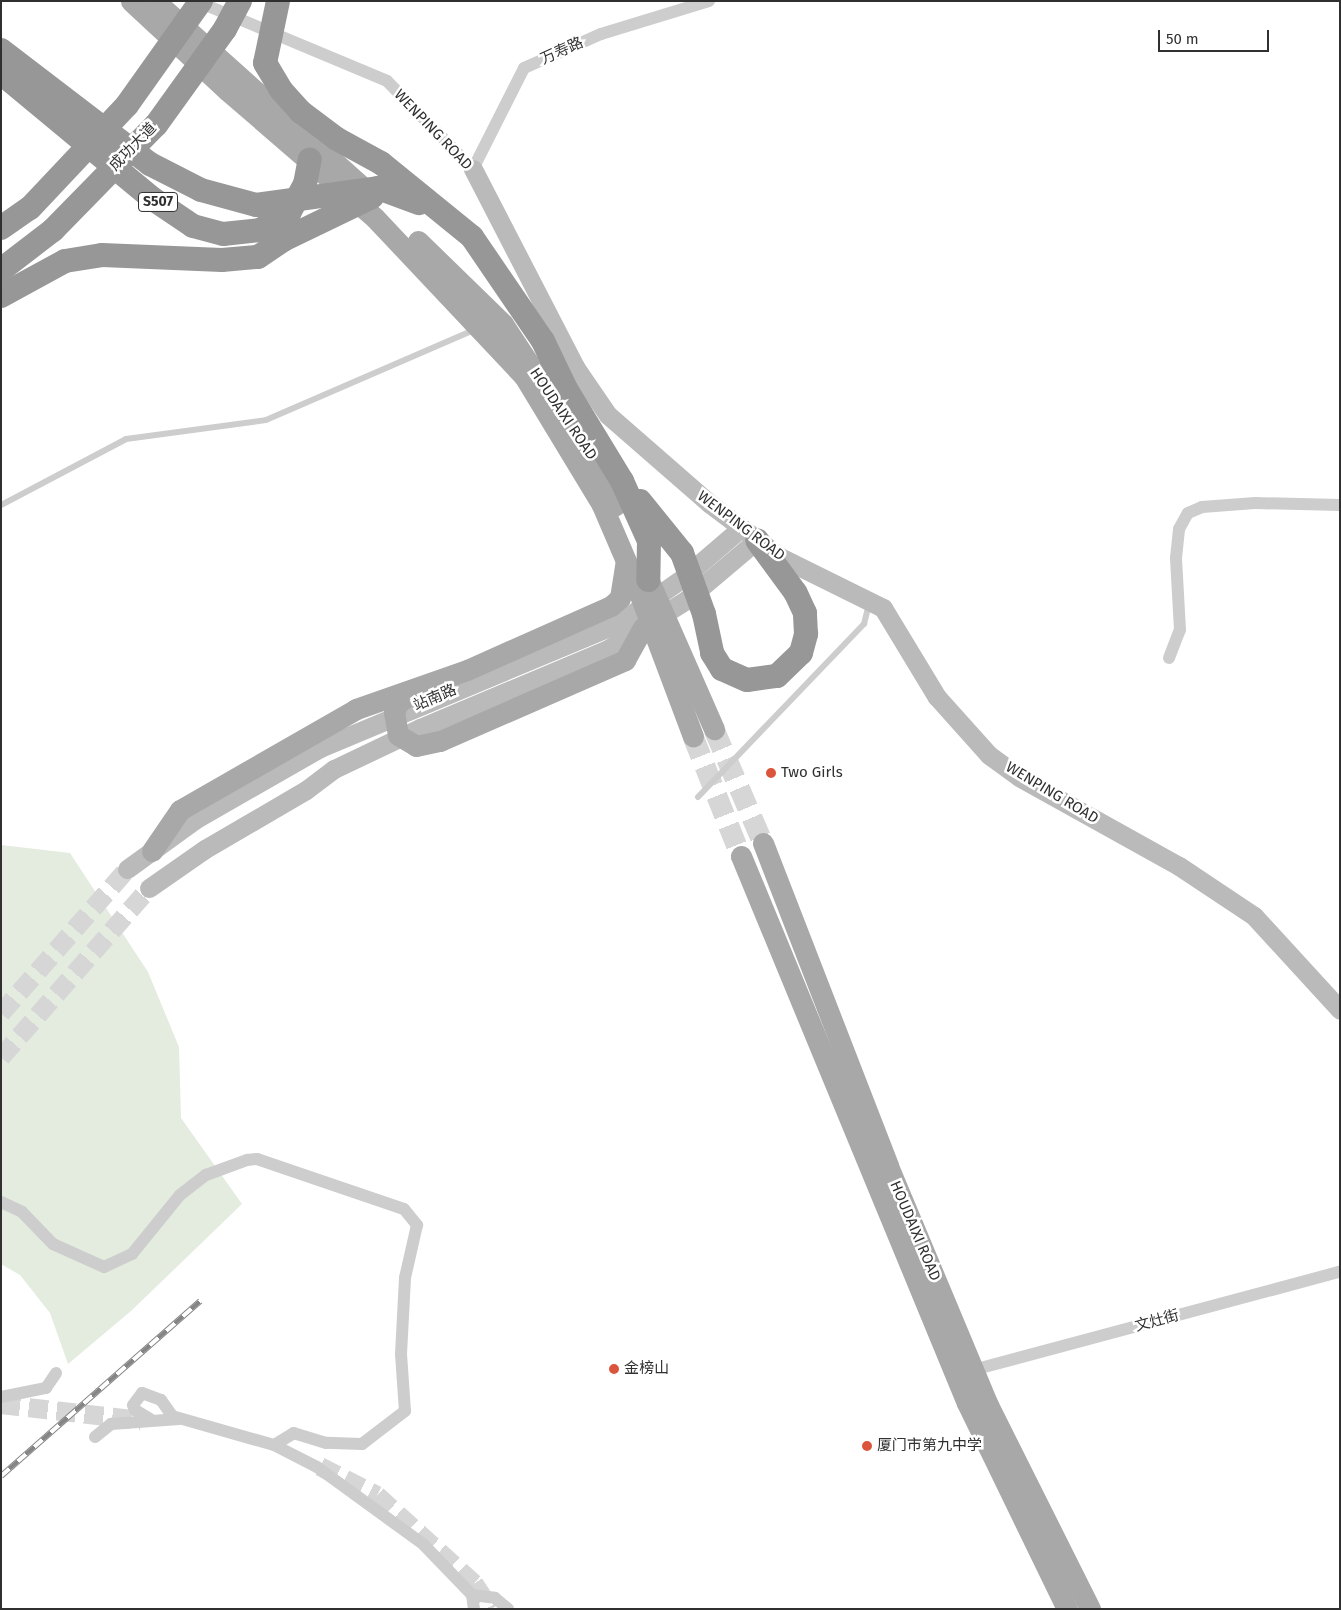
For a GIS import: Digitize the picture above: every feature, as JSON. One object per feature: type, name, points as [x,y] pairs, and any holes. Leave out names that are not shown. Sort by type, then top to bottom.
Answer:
[{"type":"highway","points":[[12,220],[127,105],[201,1]]},
{"type":"highway","name":"成功大道","points":[[1,270],[53,230],[156,125],[225,29],[240,1]]},
{"type":"highway","points":[[278,1],[265,62],[281,90],[301,112],[337,139],[381,164],[472,237],[522,308],[566,390],[619,475],[682,553],[704,614],[712,653],[722,669],[747,680],[777,676],[801,653],[806,634],[805,613],[794,592],[749,534]]},
{"type":"highway","points":[[1,50],[150,164],[200,190],[256,205],[359,197]]},
{"type":"highway","name":"S507","points":[[1,74],[153,199],[193,226],[223,234],[260,230],[289,213],[319,157]]},
{"type":"highway","points":[[1,88],[139,201],[193,234],[234,242],[283,240]]},
{"type":"highway","points":[[1,296],[64,261],[102,255],[222,260],[258,257],[283,240],[378,188],[400,194],[448,216]]},
{"type":"highway","points":[[619,475],[649,541],[648,580]]},
{"type":"main road","points":[[131,1],[228,91],[319,157]]},
{"type":"main road","points":[[155,1],[359,197],[524,376],[602,505],[626,560],[693,736]]},
{"type":"main road","name":"WENPING ROAD","points":[[472,169],[575,367],[608,415],[749,534],[780,557],[883,608],[937,697],[989,755],[1019,777],[1180,866],[1254,916],[1340,1010]]},
{"type":"main road","name":"HOUDAIXI ROAD","points":[[359,197],[503,324],[598,466],[714,729]]},
{"type":"main road","name":"站南路","points":[[127,869],[196,819],[320,748],[616,624],[684,577],[720,546],[749,534]]},
{"type":"main road","name":"站南路","points":[[149,888],[205,849],[306,790],[334,769],[420,728],[608,649],[686,600],[732,562],[749,534]]},
{"type":"main road","points":[[152,851],[180,810],[241,773],[356,709],[428,684],[611,606],[620,598],[626,560]]},
{"type":"main road","points":[[428,684],[398,703],[393,723],[398,734],[407,744],[416,746],[440,741],[625,660],[643,628]]},
{"type":"main road","name":"HOUDAIXI ROAD","points":[[763,843],[888,1166],[974,1370],[1090,1609]]},
{"type":"main road","name":"HOUDAIXI ROAD","points":[[741,856],[966,1402],[1067,1609]]},
{"type":"street","name":"WENPING ROAD","points":[[196,1],[387,81],[472,169]]},
{"type":"street","name":"万寿路","points":[[472,169],[524,68],[601,34],[708,1]]},
{"type":"street","points":[[1169,658],[1180,630],[1176,558],[1179,530],[1188,513],[1202,507],[1255,503],[1340,505]]},
{"type":"street","points":[[1,1202],[22,1212],[53,1244],[104,1267],[132,1254],[180,1195],[206,1175],[257,1159],[404,1209],[417,1225],[405,1278],[401,1354],[405,1411],[362,1444],[326,1443],[294,1433],[274,1445]]},
{"type":"street","name":"文灶街","points":[[974,1370],[1340,1272]]},
{"type":"street","points":[[1,1398],[46,1388],[56,1373]]},
{"type":"street","points":[[150,1419],[135,1410],[133,1405],[142,1393],[161,1400],[172,1416],[274,1445],[317,1467],[380,1510],[423,1544],[472,1595],[474,1609]]},
{"type":"street","points":[[96,1437],[111,1424],[150,1419],[182,1419]]},
{"type":"street","points":[[472,1595],[495,1598],[508,1609]]},
{"type":"lane","points":[[1,505],[126,439],[266,420],[479,328]]},
{"type":"lane","points":[[698,797],[864,624],[870,602]]},
{"type":"shaded area","points":[[1,845],[70,853],[148,972],[179,1047],[181,1118],[242,1204],[131,1311],[68,1364],[50,1313],[20,1275],[1,1264]]},
{"type":"tunnel","points":[[714,729],[763,843]]},
{"type":"tunnel","points":[[693,736],[741,856]]},
{"type":"tunnel","points":[[1,1013],[127,869]]},
{"type":"tunnel","points":[[1,1057],[149,888]]},
{"type":"tunnel","points":[[1,1404],[141,1420]]},
{"type":"tunnel","points":[[320,1466],[377,1495],[474,1583],[491,1609]]},
{"type":"railway","points":[[1,1476],[200,1301]]},
{"type":"place","name":"Two Girls","points":[[771,773]]},
{"type":"place","name":"金榜山","points":[[614,1369]]},
{"type":"place","name":"厦门市第九中学","points":[[867,1446]]}]
